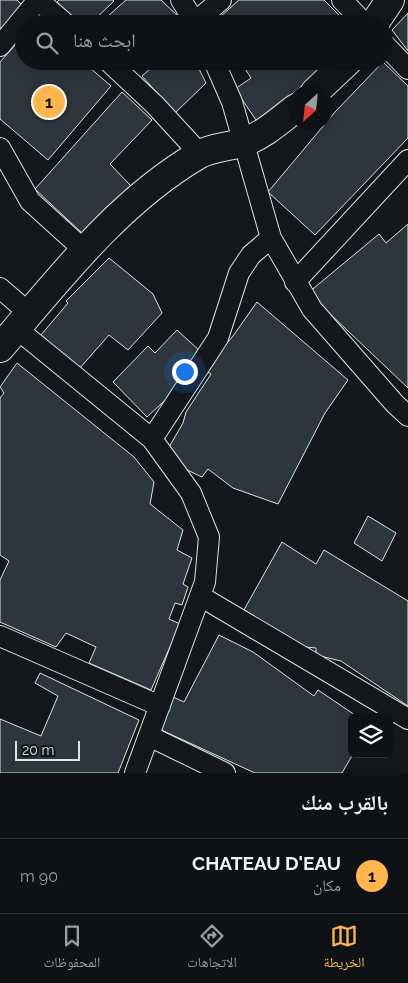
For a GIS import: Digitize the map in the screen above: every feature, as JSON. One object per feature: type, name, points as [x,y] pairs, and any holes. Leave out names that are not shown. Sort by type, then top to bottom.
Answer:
[{"type":"street","points":[[25,15],[38,0],[56,15]]},
{"type":"street","points":[[181,0],[191,15]]},
{"type":"street","points":[[204,15],[220,0]]},
{"type":"street","points":[[342,0],[356,15]]},
{"type":"street","points":[[380,15],[390,0]]},
{"type":"street","points":[[0,44],[15,27]]},
{"type":"street","points":[[393,53],[408,68]]},
{"type":"street","points":[[118,70],[155,105],[200,154]]},
{"type":"street","points":[[218,70],[232,102],[271,238],[294,282],[312,309],[394,404],[408,416]]},
{"type":"street","points":[[322,85],[338,70]]},
{"type":"street","points":[[15,330],[85,251],[116,220],[162,180],[200,154],[244,142],[265,132],[288,114]]},
{"type":"street","points":[[0,148],[30,200],[85,251]]},
{"type":"street","points":[[294,282],[408,160]]},
{"type":"street","points":[[152,438],[218,338],[240,273],[251,256],[271,238]]},
{"type":"street","points":[[0,288],[15,330],[152,438],[191,493],[209,537],[205,582],[135,773]]},
{"type":"street","points":[[200,596],[408,719]]},
{"type":"street","points":[[0,636],[160,706]]},
{"type":"street","points":[[149,736],[225,773]]},
{"type":"building","points":[[0,0],[17,0],[24,7],[0,32]]},
{"type":"building","points":[[59,0],[114,1],[99,15],[71,15],[57,2]]},
{"type":"building","points":[[126,0],[161,0],[177,15],[109,15]]},
{"type":"building","points":[[239,0],[324,0],[339,15],[222,15]]},
{"type":"building","points":[[408,13],[408,51],[393,31],[393,29]]},
{"type":"building","points":[[15,45],[15,70],[92,70],[111,86],[48,160],[0,119],[0,62]]},
{"type":"building","points":[[149,70],[200,70],[206,83],[175,113],[142,76]]},
{"type":"building","points":[[246,70],[320,70],[303,85],[288,85],[288,98],[258,123],[235,89],[251,78]]},
{"type":"building","points":[[375,70],[391,70],[408,86],[408,138],[315,235],[268,192],[320,130],[333,130],[333,114]]},
{"type":"building","points":[[122,92],[152,120],[110,164],[131,186],[83,234],[35,189]]},
{"type":"building","points":[[408,224],[408,388],[308,293],[379,234],[386,243]]},
{"type":"building","points":[[109,258],[153,294],[162,313],[128,350],[109,335],[79,369],[41,335],[68,303],[66,301]]},
{"type":"building","points":[[257,302],[348,380],[325,413],[278,504],[233,488],[208,469],[202,477],[183,468],[165,454],[183,423],[186,412],[211,374],[204,370],[233,336]]},
{"type":"building","points":[[177,330],[202,353],[188,379],[147,417],[113,382],[148,346],[155,353]]},
{"type":"building","points":[[17,363],[134,457],[154,482],[150,504],[183,530],[177,550],[192,558],[183,584],[188,587],[182,605],[175,603],[169,619],[180,624],[151,690],[89,663],[96,647],[66,633],[56,647],[0,622],[0,580],[9,561],[0,555],[0,398],[4,393],[0,387]]},
{"type":"building","points":[[368,516],[396,533],[382,561],[354,543]]},
{"type":"building","points":[[282,542],[316,564],[324,550],[408,601],[408,706],[341,661],[316,655],[316,648],[295,646],[240,617]]},
{"type":"building","points":[[219,635],[253,652],[314,696],[318,690],[352,713],[348,713],[348,758],[351,758],[342,773],[255,773],[157,728],[173,697],[184,702]]},
{"type":"building","points":[[40,673],[139,720],[118,773],[0,773],[0,719],[41,736],[58,696],[35,683]]},
{"type":"place","name":"CHATEAU D'EAU","points":[[49,102]]}]
